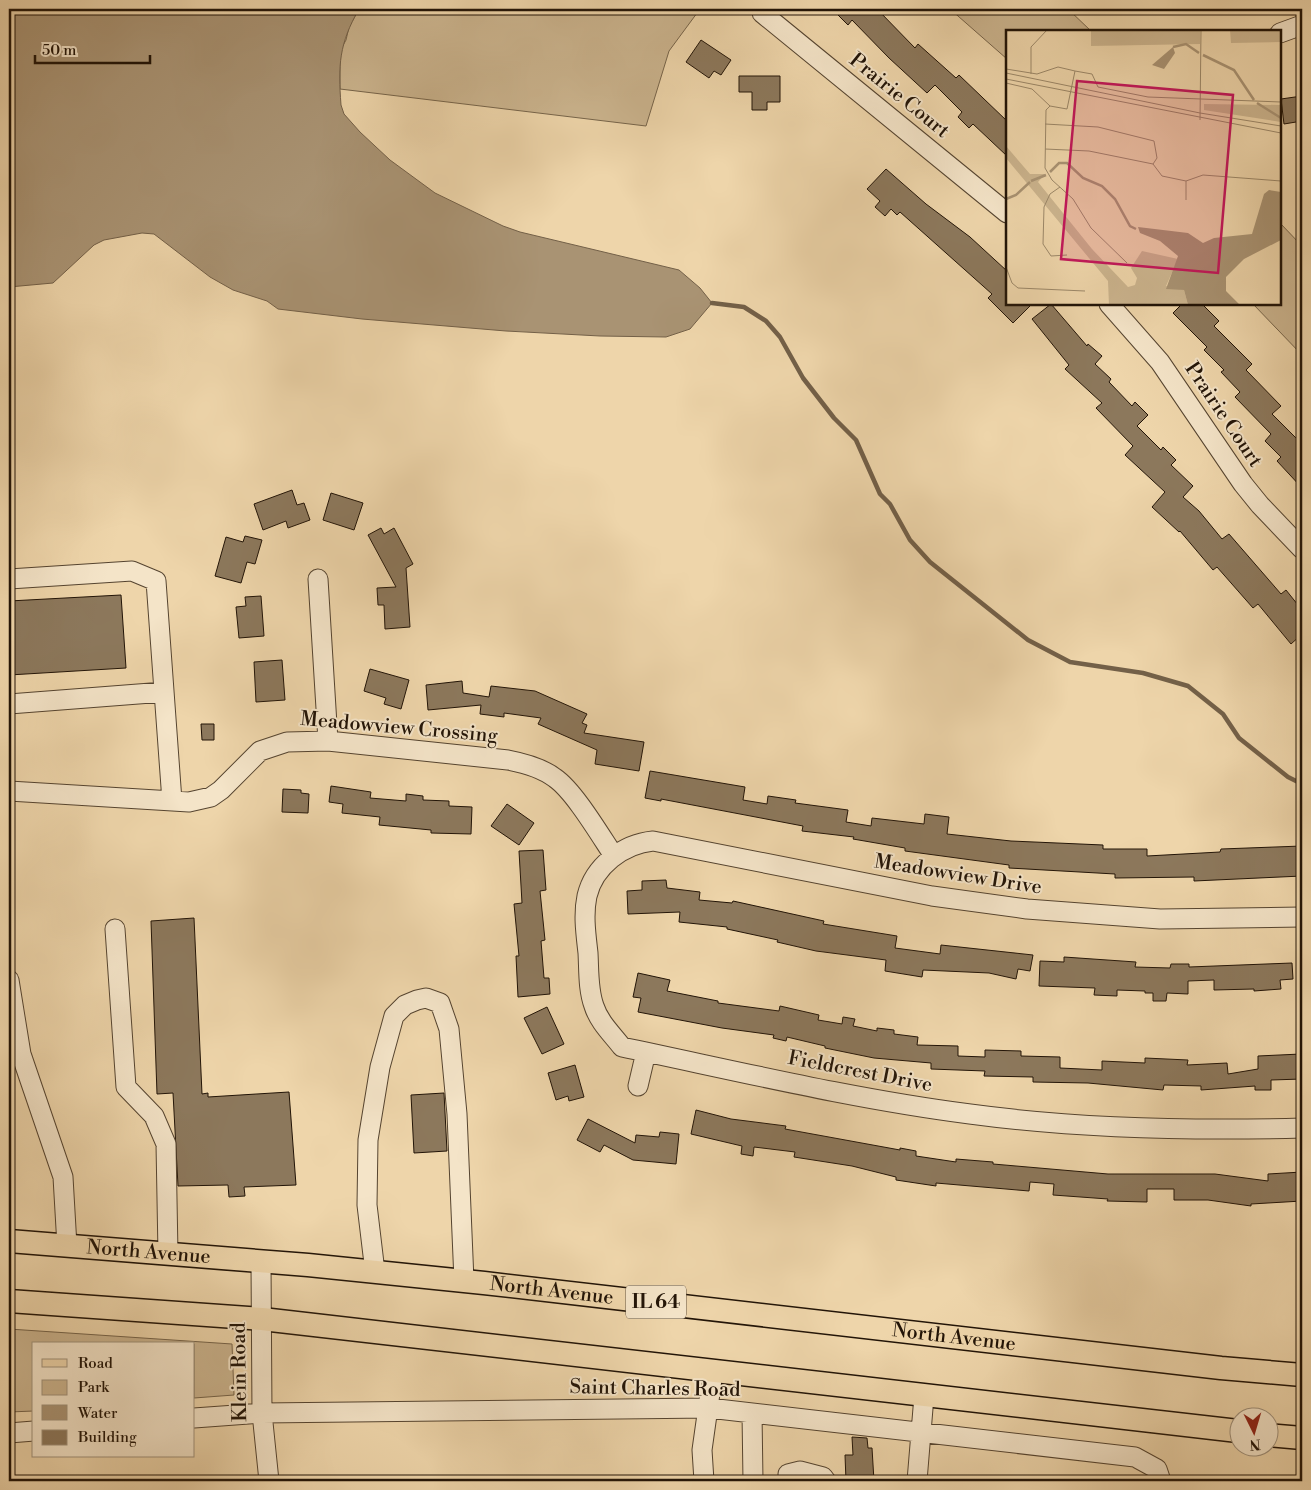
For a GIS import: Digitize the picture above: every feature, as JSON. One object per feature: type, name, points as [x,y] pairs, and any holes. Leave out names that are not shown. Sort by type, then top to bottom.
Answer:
[{"type":"main road","name":"North Avenue","points":[[9,1241],[464,1281],[1221,1368],[1302,1375]]},
{"type":"main road","points":[[9,1301],[262,1319],[1228,1430]]},
{"type":"main road","points":[[1278,1436],[1302,1438]]},
{"type":"street","name":"Prairie Court","points":[[762,13],[1006,212]]},
{"type":"street","points":[[1281,33],[1302,25]]},
{"type":"street","name":"Prairie Court","points":[[1110,305],[1160,362],[1243,484],[1260,505],[1302,549]]},
{"type":"street","points":[[9,578],[132,571],[156,581],[172,801]]},
{"type":"street","points":[[318,578],[328,741]]},
{"type":"street","points":[[9,704],[164,692]]},
{"type":"street","name":"Meadowview Crossing","points":[[9,791],[190,802],[211,797],[221,790],[260,752],[287,742],[328,741],[508,760],[531,765],[556,778],[579,806],[614,856]]},
{"type":"street","name":"Meadowview Drive","points":[[614,856],[641,842],[653,841],[924,894],[1027,909],[1160,919],[1302,917]]},
{"type":"street","name":"Fieldcrest Drive","points":[[614,856],[599,870],[587,894],[585,910],[591,999],[599,1017],[622,1047],[842,1093],[980,1115],[1082,1125],[1155,1129],[1302,1128]]},
{"type":"street","points":[[115,929],[126,1087],[154,1116],[166,1144],[168,1254]]},
{"type":"street","points":[[9,980],[21,1054],[63,1177],[67,1246]]},
{"type":"street","points":[[375,1272],[367,1204],[368,1140],[380,1067],[394,1016],[405,1006],[426,998],[440,1003],[449,1029],[457,1114],[464,1281]]},
{"type":"street","points":[[638,1086],[646,1052]]},
{"type":"street","name":"Klein Road","points":[[262,1262],[262,1413],[269,1481]]},
{"type":"street","points":[[704,1481],[702,1450],[714,1372]]},
{"type":"street","points":[[917,1481],[924,1396]]},
{"type":"street","name":"Saint Charles Road","points":[[195,1418],[262,1413],[709,1408],[1135,1457],[1157,1469],[1161,1481]]},
{"type":"street","points":[[752,1413],[753,1481]]},
{"type":"street","points":[[9,1433],[32,1431]]},
{"type":"street","points":[[788,1474],[800,1471],[824,1477],[826,1481]]},
{"type":"green space","points":[[359,9],[700,9],[669,51],[646,126],[340,89],[340,51],[346,40],[349,27]]},
{"type":"green space","points":[[950,9],[1068,9],[1090,30],[1006,30],[1006,58]]},
{"type":"green space","points":[[1281,224],[1302,246],[1302,355],[1254,305],[1281,305]]},
{"type":"green space","points":[[9,1329],[232,1344],[234,1395],[195,1398],[195,1342],[32,1342],[32,1411],[9,1412]]},
{"type":"water","points":[[9,9],[359,9],[347,33],[341,55],[341,105],[344,114],[360,132],[390,160],[435,193],[503,226],[520,232],[679,270],[700,288],[712,303],[690,329],[666,337],[506,331],[362,319],[278,309],[267,301],[233,290],[210,277],[154,234],[142,233],[104,240],[94,245],[53,283],[9,287]]},
{"type":"building","points":[[832,9],[877,9],[915,48],[918,44],[956,78],[959,75],[1006,120],[1006,155],[973,124],[969,128],[958,117],[962,112],[935,85],[927,93],[852,20],[848,25]]},
{"type":"building","points":[[701,40],[731,60],[721,75],[714,71],[709,78],[686,62]]},
{"type":"building","points":[[739,76],[780,76],[780,102],[767,102],[767,110],[752,110],[752,92],[739,92]]},
{"type":"building","points":[[1302,96],[1302,121],[1284,124],[1281,99]]},
{"type":"building","points":[[886,169],[926,204],[970,237],[1006,270],[1006,305],[1031,305],[1013,323],[988,298],[992,294],[900,212],[897,215],[891,209],[885,216],[875,207],[880,201],[867,189]]},
{"type":"building","points":[[1052,305],[1087,346],[1088,344],[1102,356],[1095,364],[1111,379],[1109,382],[1132,406],[1135,402],[1148,415],[1137,426],[1161,450],[1163,447],[1176,460],[1171,465],[1193,486],[1183,497],[1199,511],[1222,539],[1229,534],[1281,594],[1286,590],[1302,610],[1302,634],[1291,644],[1258,604],[1253,608],[1217,567],[1213,570],[1180,531],[1152,507],[1165,492],[1125,455],[1133,446],[1096,408],[1102,403],[1065,369],[1069,365],[1032,319]]},
{"type":"building","points":[[1181,305],[1203,305],[1219,321],[1214,326],[1252,364],[1246,370],[1281,406],[1272,414],[1302,444],[1302,488],[1277,461],[1281,457],[1265,441],[1271,434],[1235,397],[1240,392],[1221,372],[1224,370],[1204,350],[1207,347],[1173,313]]},
{"type":"building","points":[[292,490],[297,505],[304,503],[310,520],[288,528],[286,521],[263,530],[254,504]]},
{"type":"building","points":[[331,493],[363,503],[354,530],[323,520]]},
{"type":"building","points":[[381,528],[384,534],[394,528],[413,564],[406,568],[410,627],[385,629],[384,605],[378,605],[377,588],[396,587],[368,535]]},
{"type":"building","points":[[245,536],[262,540],[255,564],[247,562],[241,583],[215,576],[226,537],[243,542]]},
{"type":"building","points":[[121,595],[126,668],[9,675],[9,601]]},
{"type":"building","points":[[261,596],[264,636],[239,638],[236,607],[246,606],[245,597]]},
{"type":"building","points":[[282,660],[285,700],[256,702],[254,662]]},
{"type":"building","points":[[370,669],[409,680],[401,709],[384,704],[386,698],[364,691]]},
{"type":"building","points":[[462,681],[463,693],[489,697],[491,686],[535,691],[587,714],[582,723],[587,725],[584,733],[644,742],[639,771],[595,764],[597,750],[538,724],[541,718],[504,713],[504,717],[480,714],[481,705],[428,710],[426,685]]},
{"type":"building","points":[[201,724],[214,724],[214,740],[202,740]]},
{"type":"building","points":[[650,771],[745,787],[743,800],[767,804],[768,796],[796,800],[795,803],[848,810],[846,822],[871,826],[872,818],[924,824],[925,814],[949,817],[947,834],[1011,841],[1103,845],[1103,849],[1147,849],[1147,856],[1220,852],[1221,849],[1302,846],[1302,876],[1194,881],[1194,877],[1115,878],[1115,874],[1009,868],[1009,865],[905,851],[905,848],[853,839],[854,837],[802,831],[803,826],[661,799],[661,801],[645,798]]},
{"type":"building","points":[[331,786],[371,792],[370,798],[406,801],[406,794],[423,796],[423,800],[449,801],[449,806],[472,807],[471,834],[431,833],[431,830],[379,825],[380,817],[342,813],[343,804],[329,802]]},
{"type":"building","points":[[283,789],[301,790],[301,793],[309,794],[308,813],[282,812]]},
{"type":"building","points":[[507,804],[534,823],[519,845],[491,826]]},
{"type":"building","points":[[543,850],[546,890],[540,891],[545,940],[541,941],[544,978],[549,978],[550,994],[518,997],[516,956],[519,956],[514,904],[522,903],[519,851]]},
{"type":"building","points":[[666,880],[667,888],[700,892],[699,900],[732,903],[733,901],[824,921],[823,924],[897,936],[895,948],[940,954],[941,945],[1033,955],[1030,971],[1018,969],[1016,979],[989,973],[923,970],[922,977],[885,971],[886,960],[816,951],[777,942],[778,940],[727,929],[727,927],[679,922],[680,912],[628,914],[627,891],[642,890],[642,881]]},
{"type":"building","points":[[194,918],[202,1094],[208,1093],[208,1097],[289,1092],[296,1185],[244,1187],[245,1196],[229,1197],[228,1185],[178,1186],[173,1093],[157,1094],[151,921]]},
{"type":"building","points":[[1064,957],[1136,962],[1135,967],[1170,968],[1171,964],[1189,964],[1189,967],[1292,963],[1293,979],[1280,980],[1281,989],[1254,991],[1254,989],[1214,990],[1214,980],[1188,981],[1188,994],[1167,993],[1166,1001],[1153,1001],[1153,993],[1145,993],[1145,991],[1117,990],[1117,996],[1094,995],[1095,988],[1039,986],[1040,961],[1064,962]]},
{"type":"building","points":[[638,973],[670,980],[667,991],[718,1001],[718,1003],[779,1011],[780,1006],[819,1015],[818,1020],[842,1024],[843,1017],[855,1019],[853,1026],[877,1031],[877,1028],[894,1030],[894,1034],[918,1037],[917,1045],[958,1046],[958,1056],[985,1057],[985,1050],[1021,1051],[1021,1056],[1060,1057],[1060,1068],[1102,1070],[1102,1061],[1145,1063],[1145,1058],[1188,1060],[1187,1065],[1227,1063],[1228,1074],[1258,1069],[1258,1056],[1301,1054],[1302,1079],[1271,1080],[1271,1090],[1255,1090],[1255,1086],[1201,1090],[1201,1086],[1164,1085],[1163,1090],[1088,1083],[1033,1082],[1033,1077],[984,1076],[985,1071],[931,1069],[931,1063],[874,1058],[825,1048],[825,1046],[787,1037],[786,1041],[773,1038],[774,1035],[722,1028],[638,1012],[641,998],[633,997]]},
{"type":"building","points":[[547,1007],[564,1044],[542,1054],[524,1018]]},
{"type":"building","points":[[575,1065],[584,1097],[569,1101],[568,1096],[556,1100],[548,1073]]},
{"type":"building","points":[[444,1093],[447,1151],[414,1153],[411,1095]]},
{"type":"building","points":[[696,1110],[731,1119],[786,1126],[785,1129],[900,1150],[900,1148],[916,1151],[916,1156],[956,1162],[956,1159],[1108,1174],[1215,1174],[1268,1181],[1268,1174],[1302,1172],[1302,1201],[1251,1204],[1251,1206],[1208,1200],[1174,1200],[1174,1189],[1147,1189],[1147,1202],[1107,1201],[1108,1199],[1053,1195],[1054,1184],[1030,1182],[1029,1191],[936,1183],[936,1186],[896,1180],[896,1177],[852,1166],[794,1157],[795,1152],[754,1147],[753,1156],[741,1154],[742,1146],[691,1134]]},
{"type":"building","points":[[588,1119],[635,1143],[636,1135],[659,1137],[660,1132],[679,1134],[676,1164],[633,1160],[604,1145],[600,1152],[577,1140]]},
{"type":"building","points":[[852,1437],[867,1438],[868,1448],[872,1448],[874,1481],[846,1481],[845,1455],[853,1455]]},
{"type":"waterway","points":[[712,303],[744,307],[766,321],[780,337],[803,378],[834,418],[856,440],[880,494],[890,504],[910,540],[930,562],[1028,640],[1070,662],[1143,673],[1188,686],[1223,714],[1239,738],[1288,777],[1302,784]]}]
